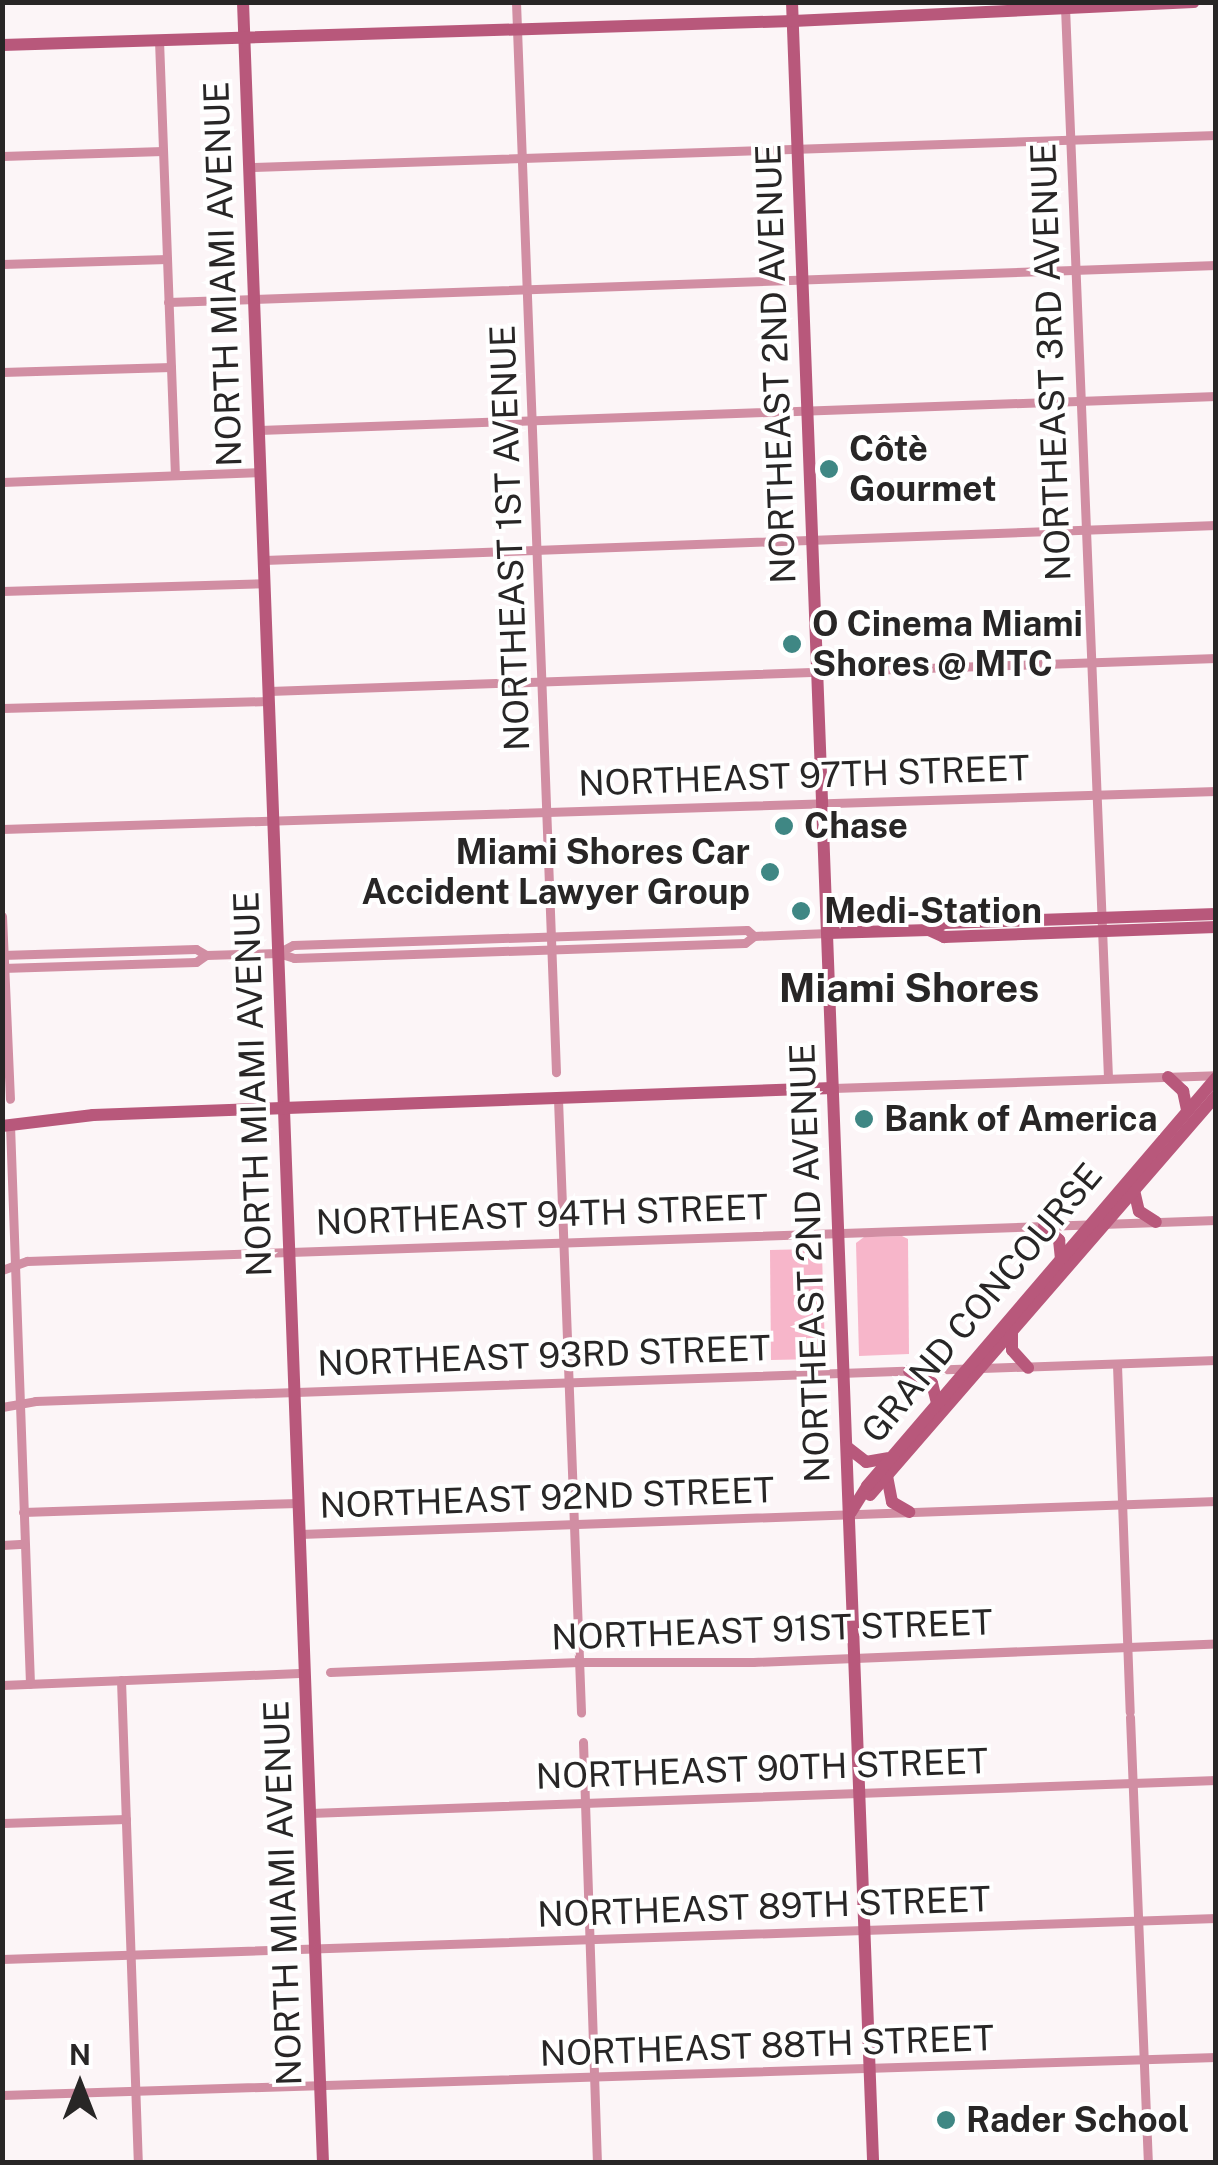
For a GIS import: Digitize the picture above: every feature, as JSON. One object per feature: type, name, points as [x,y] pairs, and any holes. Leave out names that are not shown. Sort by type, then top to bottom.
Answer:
[{"type":"main road","name":"NORTH MIAMI AVENUE","points":[[243,2],[323,2162]]},
{"type":"main road","name":"NORTHEAST 2ND AVENUE","points":[[792,2],[874,2162]]},
{"type":"main road","points":[[2,45],[793,21],[1065,5],[1194,2]]},
{"type":"main road","points":[[828,933],[928,930],[944,937],[1216,914]]},
{"type":"main road","points":[[1102,924],[1216,927]]},
{"type":"main road","name":"GRAND CONCOURSE","points":[[850,1514],[887,1476],[1060,1259],[1216,1076]]},
{"type":"main road","points":[[1168,1077],[1183,1091],[1187,1110]]},
{"type":"main road","points":[[6,1126],[77,1116],[834,1088]]},
{"type":"main road","name":"GRAND CONCOURSE","points":[[850,1514],[937,1403],[1012,1332],[1216,1096]]},
{"type":"main road","points":[[1134,1190],[1139,1211],[1156,1222]]},
{"type":"main road","points":[[1044,1226],[1059,1240],[1060,1259]]},
{"type":"main road","points":[[1012,1332],[1012,1350],[1028,1368]]},
{"type":"main road","points":[[909,1371],[932,1384],[937,1403]]},
{"type":"main road","points":[[847,1447],[866,1462],[892,1457]]},
{"type":"main road","points":[[887,1476],[892,1502],[909,1512]]},
{"type":"street","name":"NORTHEAST 1ST AVENUE","points":[[516,2],[556,1072]]},
{"type":"street","name":"NORTHEAST 3RD AVENUE","points":[[1065,5],[1108,1078]]},
{"type":"street","points":[[159,40],[175,474]]},
{"type":"street","points":[[250,167],[1216,135]]},
{"type":"street","points":[[2,156],[163,150]]},
{"type":"street","points":[[2,264],[167,259]]},
{"type":"street","points":[[168,302],[1216,266]]},
{"type":"street","points":[[2,372],[171,366]]},
{"type":"street","points":[[259,430],[1216,396]]},
{"type":"street","points":[[2,482],[261,472]]},
{"type":"street","points":[[264,560],[1216,525]]},
{"type":"street","points":[[2,591],[265,583]]},
{"type":"street","points":[[2,708],[542,681],[1216,658]]},
{"type":"street","name":"NORTHEAST 97TH STREET","points":[[2,829],[1216,791]]},
{"type":"street","points":[[2,916],[10,1099]]},
{"type":"street","points":[[278,953],[293,945],[746,930],[754,936]]},
{"type":"street","points":[[4,968],[196,962],[206,956],[278,953],[294,958],[745,942],[754,936],[828,933]]},
{"type":"street","points":[[3,955],[196,949],[206,956]]},
{"type":"street","points":[[834,1088],[1216,1076]]},
{"type":"street","points":[[558,1098],[581,1713]]},
{"type":"street","points":[[6,1126],[30,1684]]},
{"type":"street","name":"NORTHEAST 94TH STREET","points":[[2,1270],[28,1261],[1216,1220]]},
{"type":"street","name":"NORTHEAST 93RD STREET","points":[[2,1407],[567,1382],[1216,1360]]},
{"type":"street","points":[[1117,1365],[1148,2162]]},
{"type":"street","name":"NORTHEAST 92ND STREET","points":[[300,1534],[1216,1501]]},
{"type":"street","points":[[24,1512],[298,1503]]},
{"type":"street","points":[[2,1545],[24,1544]]},
{"type":"street","name":"NORTHEAST 91ST STREET","points":[[330,1672],[1216,1643]]},
{"type":"street","points":[[2,1685],[305,1674]]},
{"type":"street","points":[[120,1680],[138,2162]]},
{"type":"street","points":[[583,1742],[597,2162]]},
{"type":"street","name":"NORTHEAST 90TH STREET","points":[[310,1813],[1216,1780]]},
{"type":"street","points":[[2,1822],[126,1819]]},
{"type":"street","name":"NORTHEAST 89TH STREET","points":[[2,1959],[1216,1918]]},
{"type":"street","name":"NORTHEAST 88TH STREET","points":[[2,2095],[1216,2058]]},
{"type":"shaded area","points":[[864,1237],[908,1239],[909,1354],[859,1356],[856,1243]]},
{"type":"shaded area","points":[[813,1249],[822,1255],[825,1350],[819,1359],[771,1360],[770,1250]]},
{"type":"place","name":"Côtè Gourmet","points":[[829,469]]},
{"type":"place","name":"O Cinema Miami Shores @ MTC","points":[[792,644]]},
{"type":"place","name":"Chase","points":[[784,826]]},
{"type":"place","name":"Miami Shores Car Accident Lawyer Group","points":[[770,872]]},
{"type":"place","name":"Medi-Station","points":[[801,911]]},
{"type":"place","name":"Bank of America","points":[[864,1119]]},
{"type":"place","name":"Rader School","points":[[946,2120]]},
{"type":"district","name":"Miami Shores","points":[[909,988]]}]
